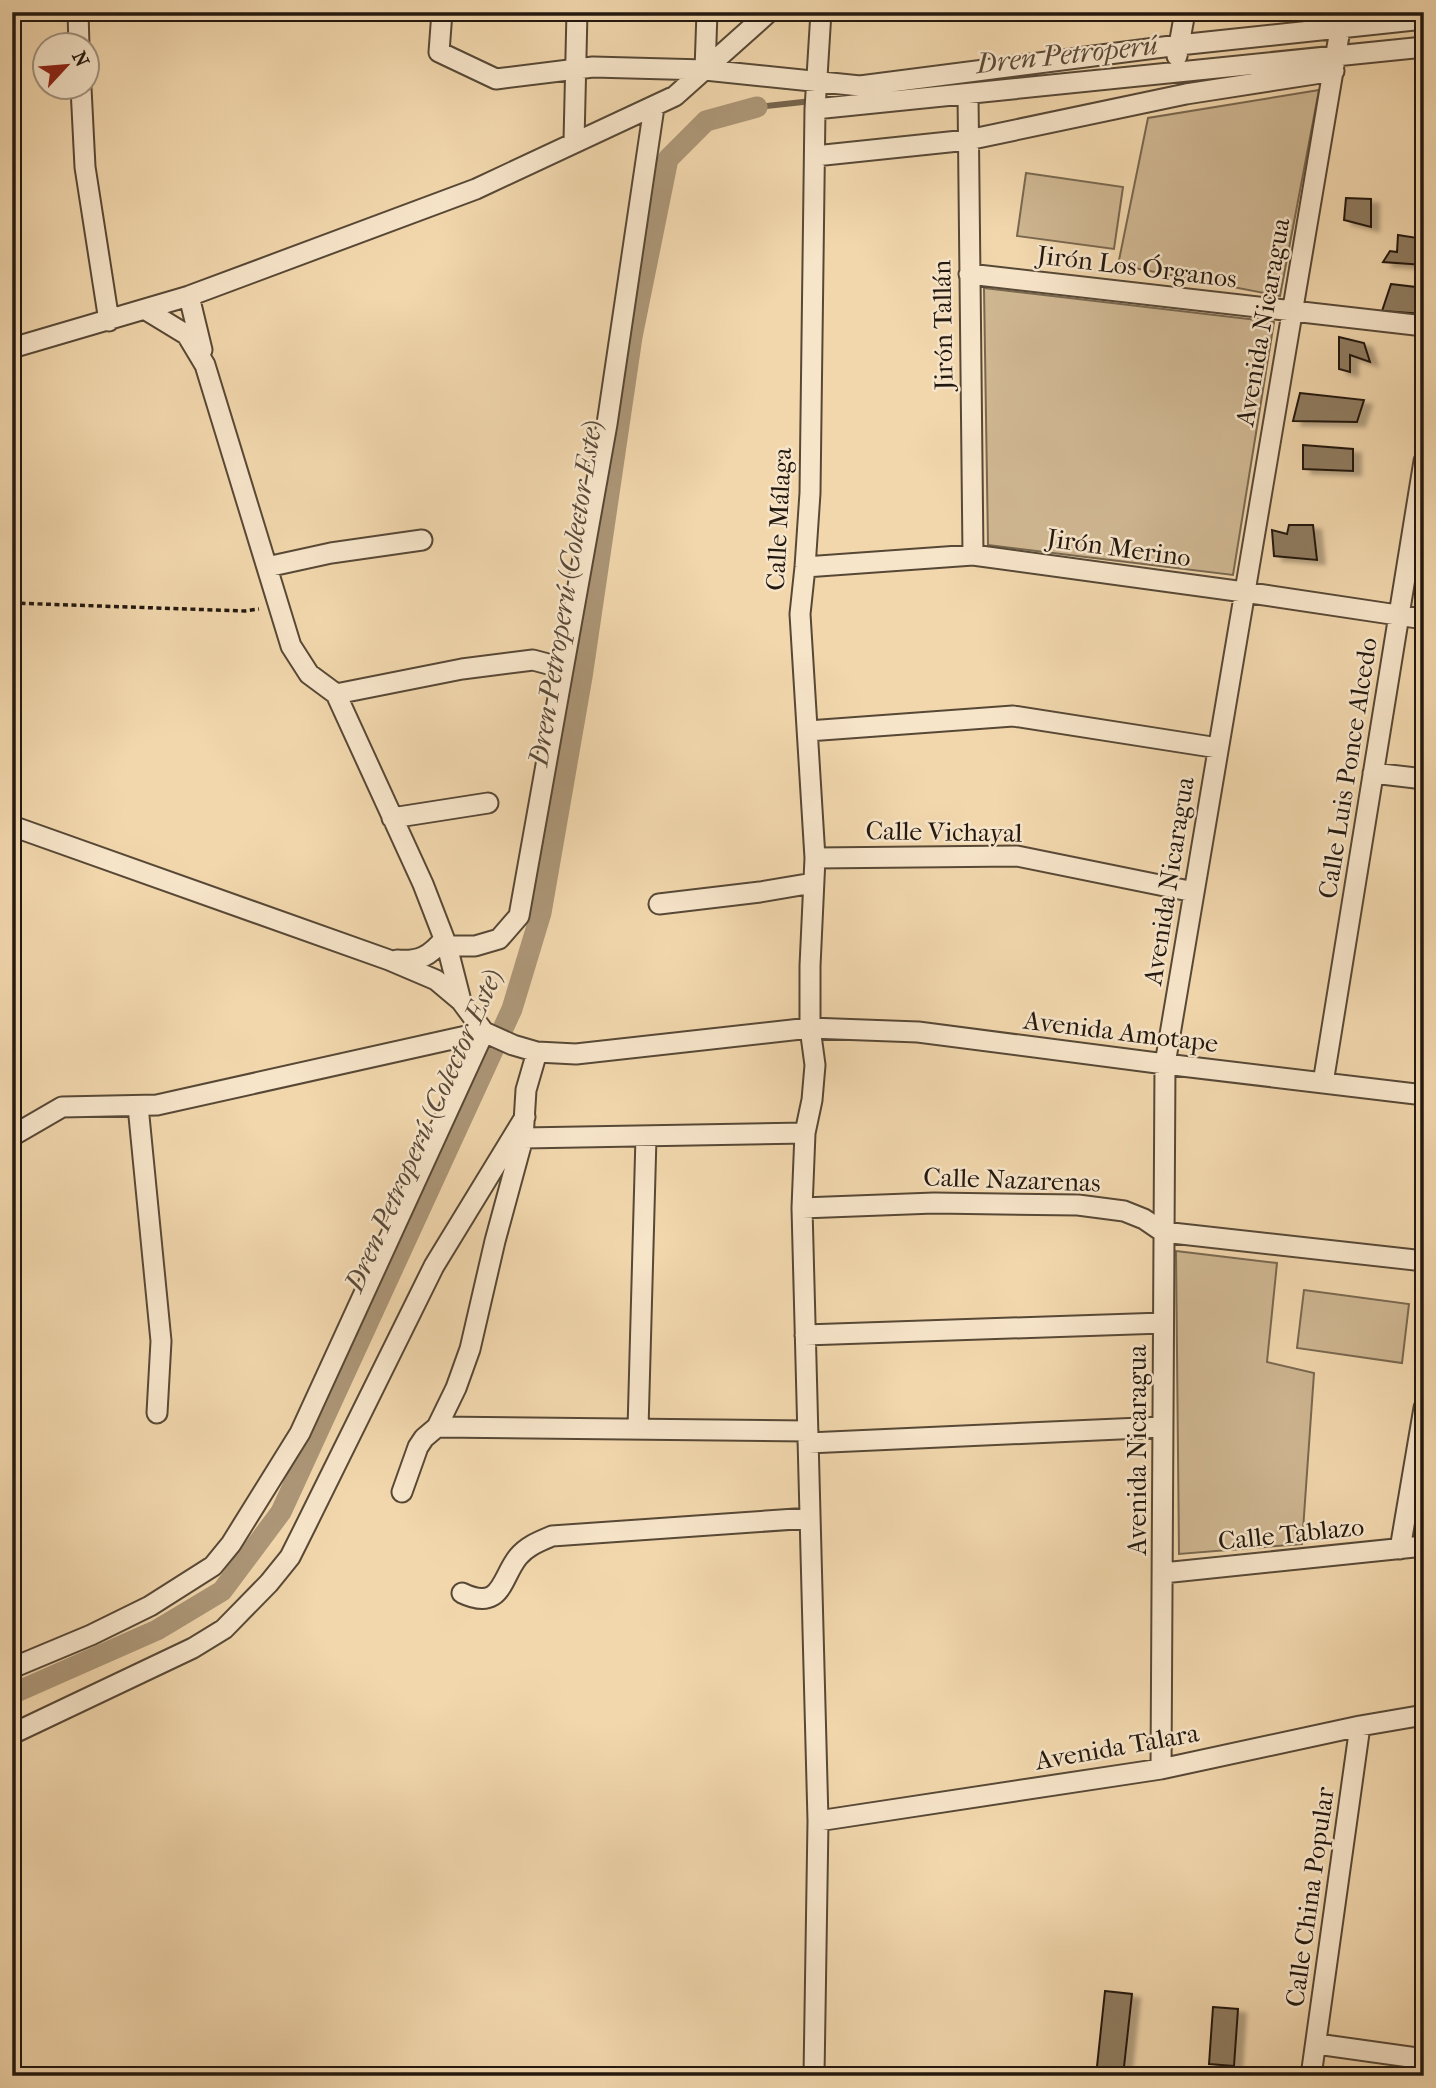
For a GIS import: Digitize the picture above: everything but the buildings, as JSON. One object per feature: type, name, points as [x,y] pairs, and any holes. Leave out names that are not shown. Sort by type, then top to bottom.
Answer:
[{"type":"street","points":[[78,12],[79,32]]},
{"type":"street","points":[[442,12],[439,52],[496,79],[593,67],[705,70],[860,86],[1180,45],[1342,20],[1424,19]]},
{"type":"street","points":[[575,141],[577,12]]},
{"type":"street","points":[[705,70],[707,12]]},
{"type":"street","points":[[12,348],[189,296],[476,189],[675,96],[769,12]]},
{"type":"street","name":"Calle Málaga","points":[[814,2076],[818,1821],[802,1208],[805,1133],[812,1100],[815,1065],[810,1028],[815,858],[800,614],[810,493],[815,109],[821,12]]},
{"type":"street","points":[[1175,72],[1185,12]]},
{"type":"street","name":"Avenida Nicaragua","points":[[1161,1769],[1165,1065],[1342,20]]},
{"type":"street","points":[[815,156],[968,140],[1424,47]]},
{"type":"street","points":[[815,109],[1175,72],[1335,64]]},
{"type":"street","name":"Jirón Tallán","points":[[968,93],[973,555]]},
{"type":"street","points":[[83,102],[85,167],[109,321]]},
{"type":"street","points":[[389,960],[413,961],[424,957],[445,942],[475,946],[499,939],[519,916],[607,424],[654,107]]},
{"type":"street","name":"Jirón Los Órganos","points":[[969,274],[1424,326]]},
{"type":"street","points":[[189,296],[205,365],[291,646],[309,674],[336,694],[423,884],[445,942],[461,1001]]},
{"type":"street","points":[[146,310],[187,335],[205,365]]},
{"type":"street","name":"Calle Luis Ponce Alcedo","points":[[1323,1083],[1423,472]]},
{"type":"street","points":[[267,568],[331,554],[422,540]]},
{"type":"street","name":"Jirón Merino","points":[[805,567],[973,555],[1424,619]]},
{"type":"street","points":[[336,694],[462,669],[533,660],[563,668]]},
{"type":"street","points":[[808,731],[1013,716],[1218,748]]},
{"type":"street","points":[[1373,773],[1424,779]]},
{"type":"street","points":[[392,818],[488,803]]},
{"type":"street","points":[[12,827],[389,960],[436,980],[461,1001],[484,1032]]},
{"type":"street","name":"Calle Vichayal","points":[[815,858],[1017,856],[1194,892]]},
{"type":"street","points":[[659,904],[813,883]]},
{"type":"street","name":"Avenida Amotape","points":[[484,1032],[537,1052],[576,1054],[810,1028],[918,1032],[1165,1065],[1424,1095]]},
{"type":"street","points":[[12,1136],[62,1107],[157,1105],[484,1032]]},
{"type":"street","points":[[12,1668],[91,1635],[150,1606],[213,1566],[231,1544],[300,1433],[484,1032]]},
{"type":"street","points":[[402,1492],[418,1447],[437,1427],[456,1388],[470,1349],[523,1138],[526,1090],[537,1052]]},
{"type":"street","points":[[138,1105],[161,1341],[157,1413]]},
{"type":"street","points":[[12,1734],[193,1648],[224,1629],[270,1583],[290,1557],[434,1266],[525,1117]]},
{"type":"street","points":[[523,1138],[805,1133]]},
{"type":"street","points":[[638,1429],[646,1137]]},
{"type":"street","name":"Calle Nazarenas","points":[[802,1208],[934,1203],[1078,1205],[1124,1211],[1163,1231],[1424,1261]]},
{"type":"street","points":[[805,1335],[1163,1322]]},
{"type":"street","points":[[1400,1549],[1424,1408]]},
{"type":"street","points":[[437,1427],[638,1429],[808,1437],[1163,1427]]},
{"type":"street","points":[[463,1593],[475,1599],[499,1592],[518,1557],[535,1543],[552,1536],[810,1518]]},
{"type":"street","name":"Calle Tablazo","points":[[1163,1573],[1424,1546]]},
{"type":"street","name":"Avenida Talara","points":[[818,1821],[1161,1769],[1360,1726],[1424,1716]]},
{"type":"street","name":"Calle China Popular","points":[[1311,2076],[1360,1726]]},
{"type":"street","points":[[1317,2044],[1424,2059]]},
{"type":"path","points":[[12,603],[245,611],[279,606]]},
{"type":"shaded area","points":[[1319,90],[1280,296],[1118,265],[1148,118]]},
{"type":"shaded area","points":[[1026,173],[1123,187],[1114,249],[1017,236]]},
{"type":"shaded area","points":[[984,288],[1274,322],[1233,575],[988,545]]},
{"type":"shaded area","points":[[1176,1251],[1277,1263],[1267,1362],[1314,1373],[1302,1544],[1179,1554]]},
{"type":"shaded area","points":[[1304,1290],[1409,1304],[1402,1363],[1297,1348]]},
{"type":"waterway","name":"Dren Petroperú","points":[[757,107],[812,101]]},
{"type":"waterway","name":"Dren Petroperú (Colector Este)","points":[[12,1694],[157,1630],[222,1591],[281,1512],[512,1009],[541,913],[582,677],[632,337],[668,159],[706,121],[757,107]]}]
